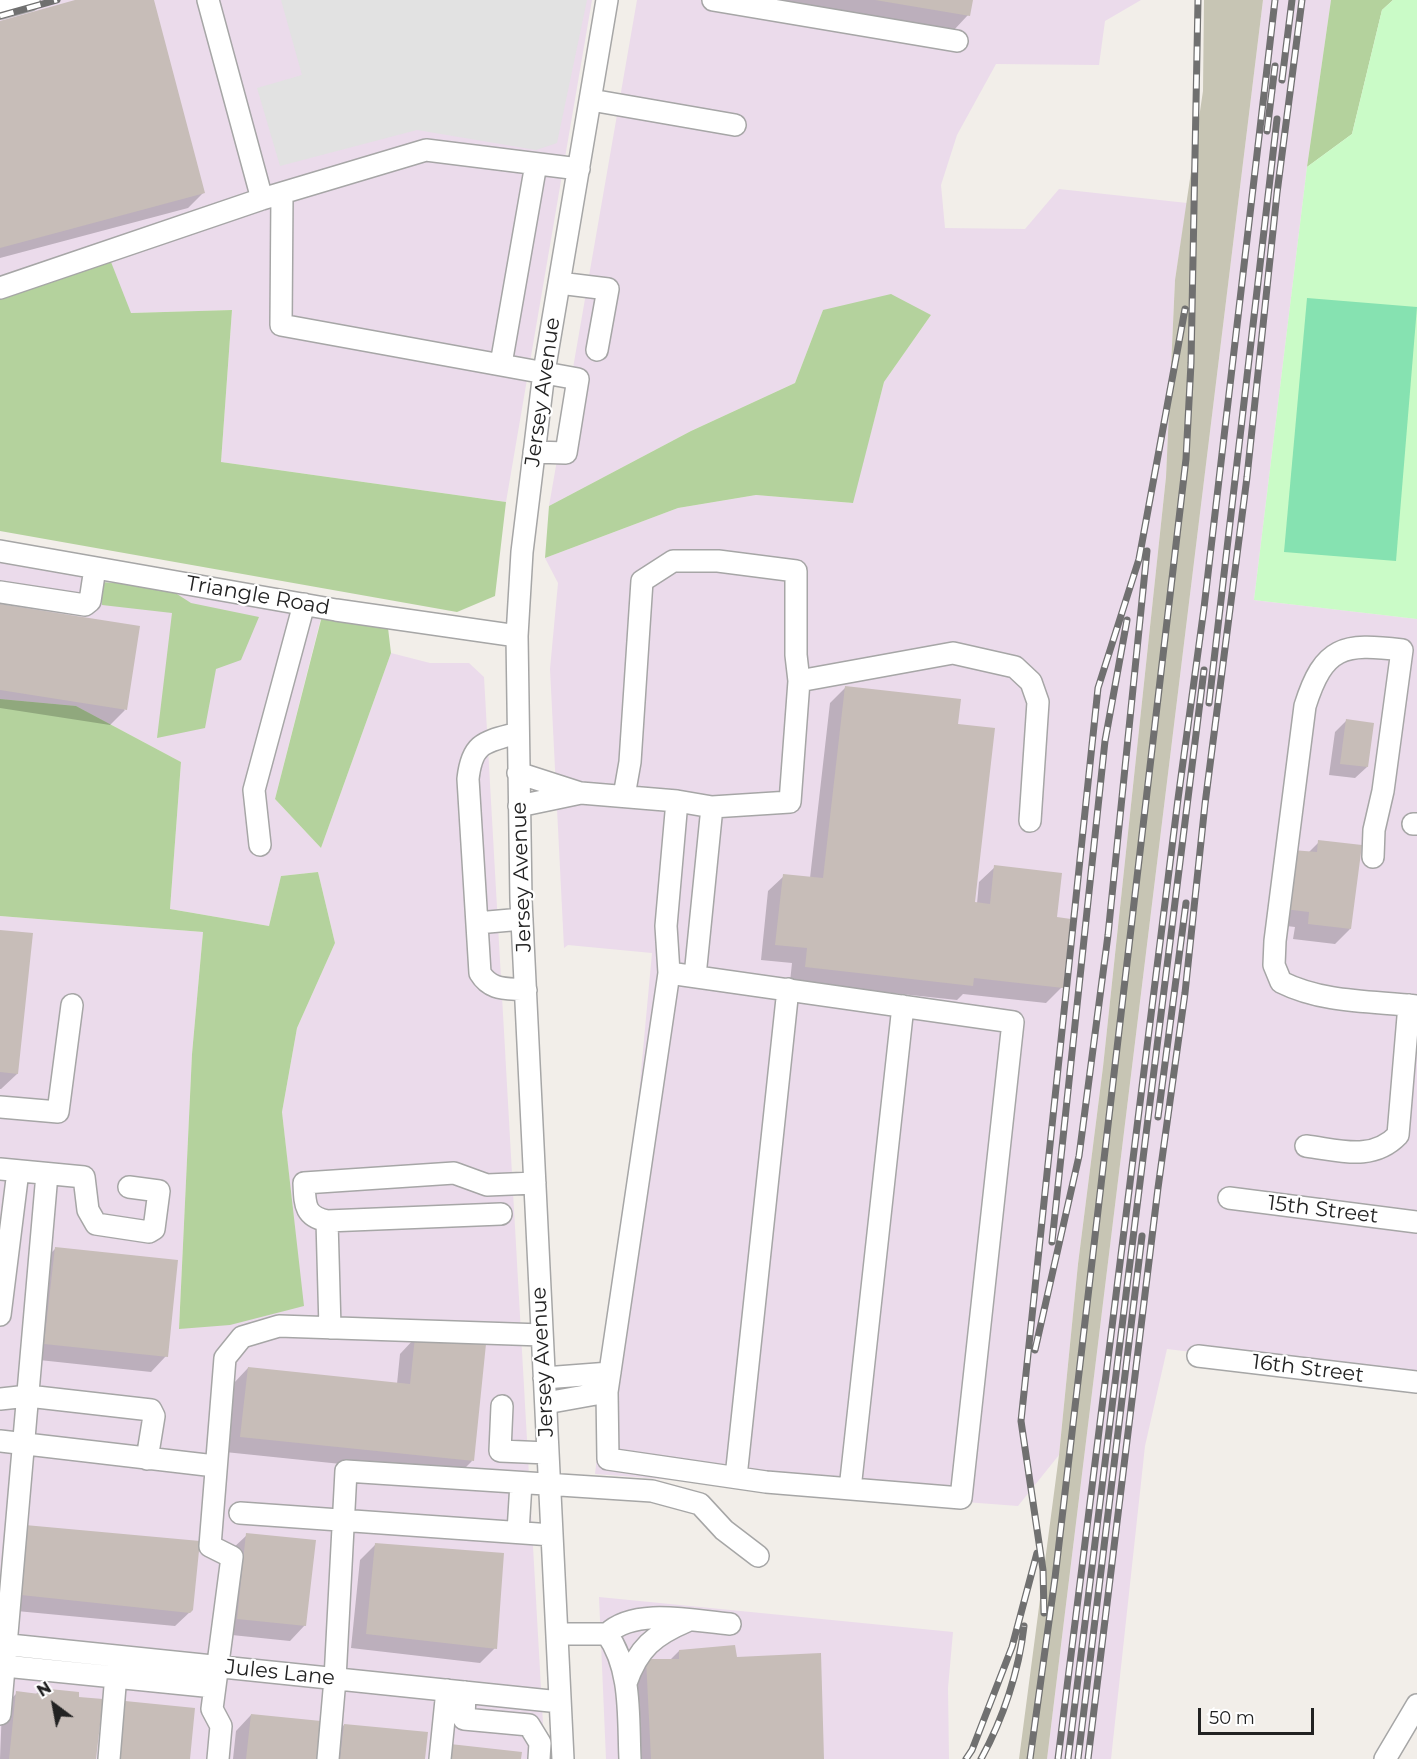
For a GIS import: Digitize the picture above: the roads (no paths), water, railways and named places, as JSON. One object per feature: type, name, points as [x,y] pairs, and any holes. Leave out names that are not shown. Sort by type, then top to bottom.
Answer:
[{"type":"street","points":[[0,8],[29,0]]},
{"type":"street","points":[[208,0],[272,196],[281,325],[578,379],[566,453],[534,452]]},
{"type":"street","name":"Jersey Avenue","points":[[563,1759],[522,920],[517,636],[522,552],[544,372],[607,0]]},
{"type":"street","points":[[713,0],[957,41]]},
{"type":"street","points":[[591,100],[735,125]]},
{"type":"street","points":[[0,288],[272,196],[426,150],[579,169]]},
{"type":"street","points":[[501,364],[536,164]]},
{"type":"street","points":[[559,283],[608,289],[597,350]]},
{"type":"street","name":"Triangle Road","points":[[0,551],[304,604],[517,636]]},
{"type":"street","points":[[518,773],[580,793],[677,801],[712,807],[790,802],[799,681],[796,655],[796,571],[718,561],[673,561],[642,581],[630,762],[624,796]]},
{"type":"street","points":[[0,592],[85,605],[90,601],[95,568]]},
{"type":"street","points":[[260,845],[254,790],[304,604]]},
{"type":"street","points":[[1306,1146],[1365,1153],[1386,1148],[1398,1135],[1413,1006],[1388,1002],[1359,1003],[1300,991],[1281,982],[1274,965],[1275,941],[1305,706],[1314,679],[1329,659],[1347,647],[1370,646],[1410,650],[1374,830],[1373,857]]},
{"type":"street","points":[[799,681],[953,653],[1015,667],[1031,682],[1038,702],[1030,821]]},
{"type":"street","points":[[518,733],[487,741],[479,746],[470,759],[468,779],[480,973],[487,984],[496,988],[526,990]]},
{"type":"street","points":[[519,806],[580,793]]},
{"type":"street","points":[[669,973],[1013,1022],[962,1498],[736,1477],[608,1459],[608,1382],[669,973],[666,926],[677,801]]},
{"type":"street","points":[[694,976],[712,807]]},
{"type":"street","points":[[477,923],[522,920]]},
{"type":"street","points":[[736,1477],[788,989]]},
{"type":"street","points":[[0,1107],[58,1112],[72,1005]]},
{"type":"street","points":[[850,1488],[903,1006]]},
{"type":"street","points":[[0,1315],[9,1170],[84,1177],[88,1210],[96,1224],[149,1232],[154,1229],[159,1191],[129,1187]]},
{"type":"street","points":[[501,1214],[327,1221],[312,1216],[307,1211],[304,1183],[454,1173],[487,1185],[535,1183]]},
{"type":"street","points":[[0,1714],[5,1666],[3,1644],[26,1444],[47,1174]]},
{"type":"street","name":"15th Street","points":[[1229,1198],[1417,1222]]},
{"type":"street","points":[[327,1221],[330,1328]]},
{"type":"street","points":[[218,1759],[221,1726],[212,1708],[232,1557],[210,1546],[225,1358],[242,1337],[279,1326],[542,1335]]},
{"type":"street","name":"16th Street","points":[[1198,1356],[1417,1382]]},
{"type":"street","points":[[544,1378],[608,1382]]},
{"type":"street","points":[[546,1403],[608,1382]]},
{"type":"street","points":[[0,1399],[28,1396],[151,1410],[154,1416],[147,1459]]},
{"type":"street","points":[[502,1406],[500,1451],[548,1453]]},
{"type":"street","points":[[0,1442],[215,1466]]},
{"type":"street","points":[[328,1759],[353,1521],[346,1471],[652,1491],[700,1504],[724,1530],[758,1556]]},
{"type":"street","points":[[518,1532],[522,1483]]},
{"type":"street","points":[[240,1513],[552,1535]]},
{"type":"street","points":[[557,1634],[606,1634],[623,1624],[662,1617],[730,1624]]},
{"type":"street","points":[[626,1683],[634,1659],[653,1640],[687,1621]]},
{"type":"street","points":[[606,1634],[616,1647],[626,1683],[630,1759]]},
{"type":"street","name":"Jules Lane","points":[[3,1644],[117,1666],[215,1676],[335,1678],[560,1702]]},
{"type":"street","points":[[5,1666],[117,1666],[109,1759]]},
{"type":"street","points":[[440,1759],[454,1719],[456,1691]]},
{"type":"street","points":[[514,1724],[515,1697]]},
{"type":"street","points":[[1385,1759],[1417,1705]]},
{"type":"street","points":[[454,1719],[529,1725],[540,1743],[539,1759]]},
{"type":"railway","points":[[0,16],[57,0]]},
{"type":"railway","points":[[1030,1759],[1055,1578],[1186,459],[1191,363],[1198,0]]},
{"type":"railway","points":[[1058,1759],[1204,608],[1275,0]]},
{"type":"railway","points":[[1282,80],[1292,0]]},
{"type":"railway","points":[[1088,1759],[1158,1188],[1185,993],[1205,804],[1247,477],[1277,193],[1302,0]]},
{"type":"railway","points":[[1267,131],[1275,66]]},
{"type":"railway","points":[[1209,703],[1277,119]]},
{"type":"railway","points":[[1044,1613],[1043,1570],[1021,1421],[1098,688],[1139,559],[1185,309]]},
{"type":"railway","points":[[1035,1350],[1079,1156],[1108,935],[1147,551]]},
{"type":"railway","points":[[1052,1242],[1105,741],[1127,620]]},
{"type":"railway","points":[[1068,1759],[1204,670]]},
{"type":"railway","points":[[1158,1117],[1186,903]]},
{"type":"railway","points":[[1078,1759],[1142,1236]]},
{"type":"railway","points":[[966,1759],[972,1750],[1012,1647],[1037,1553]]},
{"type":"railway","points":[[981,1759],[1009,1694],[1024,1626]]}]
